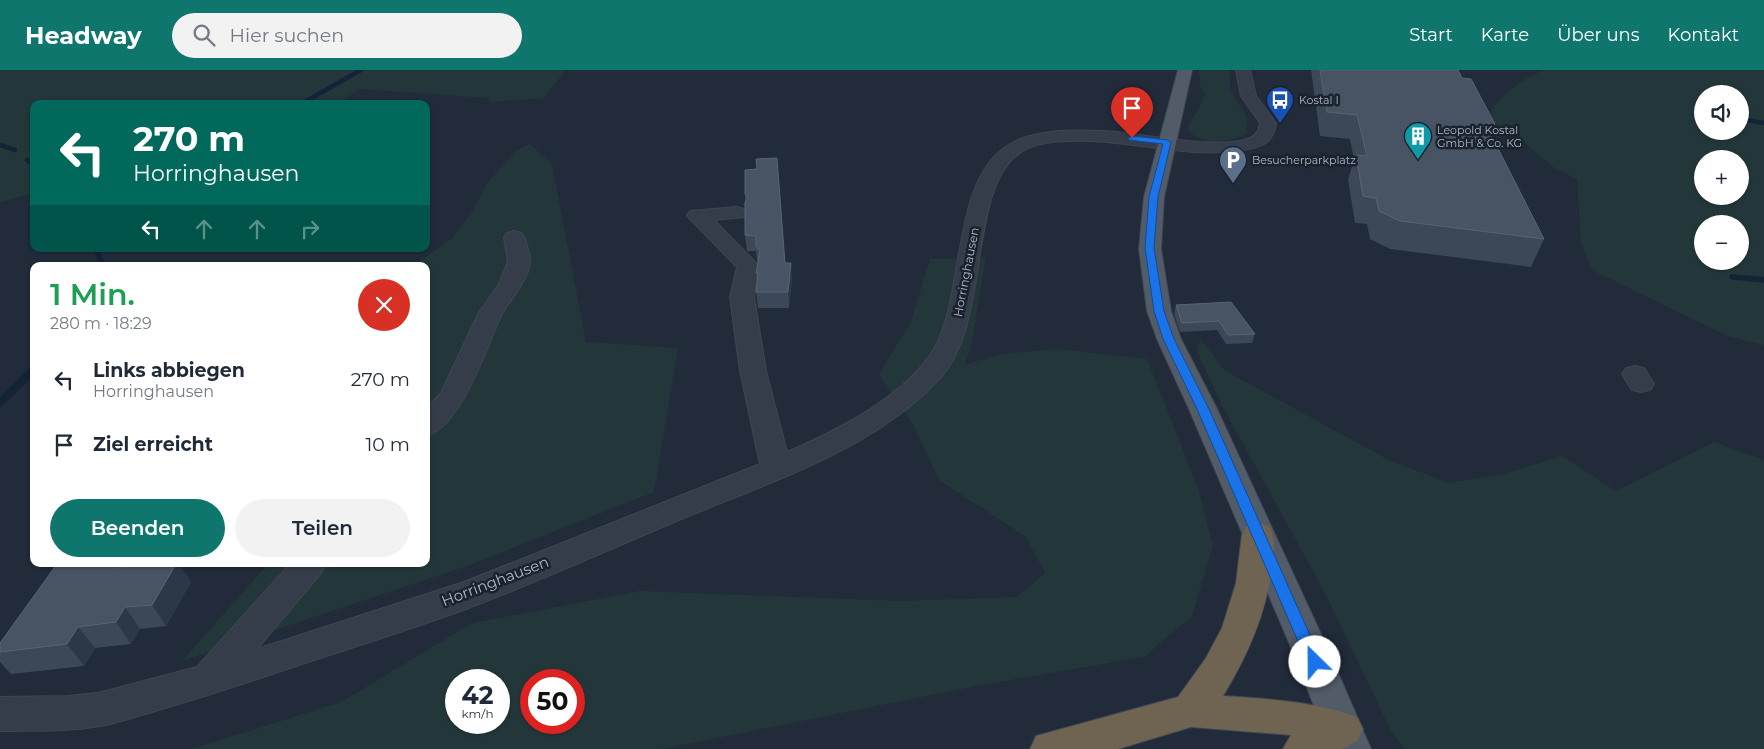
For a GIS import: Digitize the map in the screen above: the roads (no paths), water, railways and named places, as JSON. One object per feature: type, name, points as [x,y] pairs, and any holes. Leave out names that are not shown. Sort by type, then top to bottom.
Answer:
[{"type":"highway","points":[[1191,710],[1209,687],[1228,655],[1243,624],[1252,593],[1257,563],[1258,534]]},
{"type":"highway","points":[[1062,747],[1191,710],[1278,716],[1347,739]]},
{"type":"highway","points":[[1304,749],[1347,739]]},
{"type":"highway","points":[[1062,747],[1127,749]]},
{"type":"main road","points":[[1185,70],[1154,197],[1150,248],[1159,311],[1168,339],[1193,386],[1347,739]]},
{"type":"street","points":[[1160,171],[1182,156],[1212,147],[1236,146],[1255,141],[1264,135],[1268,130],[1266,120],[1245,92],[1243,70]]},
{"type":"street","name":"Horringhausen","points":[[0,714],[94,711],[208,681],[474,592],[776,468],[853,433],[898,402],[936,368],[955,333],[982,197],[990,174],[998,161],[1016,148],[1044,139],[1106,136],[1212,147]]},
{"type":"street","points":[[737,212],[697,215],[748,266],[742,297],[753,371],[776,468]]},
{"type":"street","points":[[430,423],[453,396],[490,314],[510,284],[519,262],[514,237]]},
{"type":"street","points":[[208,681],[306,567]]},
{"type":"waterway","points":[[308,100],[361,70]]},
{"type":"waterway","points":[[1749,120],[1764,123]]},
{"type":"waterway","points":[[0,145],[15,150]]},
{"type":"waterway","points":[[97,252],[101,262]]},
{"type":"waterway","points":[[1732,277],[1764,280]]},
{"type":"waterway","points":[[0,403],[30,373]]},
{"type":"place","name":"Kostal I","points":[[1280,124]]},
{"type":"place","name":"Leopold Kostal GmbH & Co. KG","points":[[1418,160]]},
{"type":"place","name":"Besucherparkplatz","points":[[1233,184]]}]
